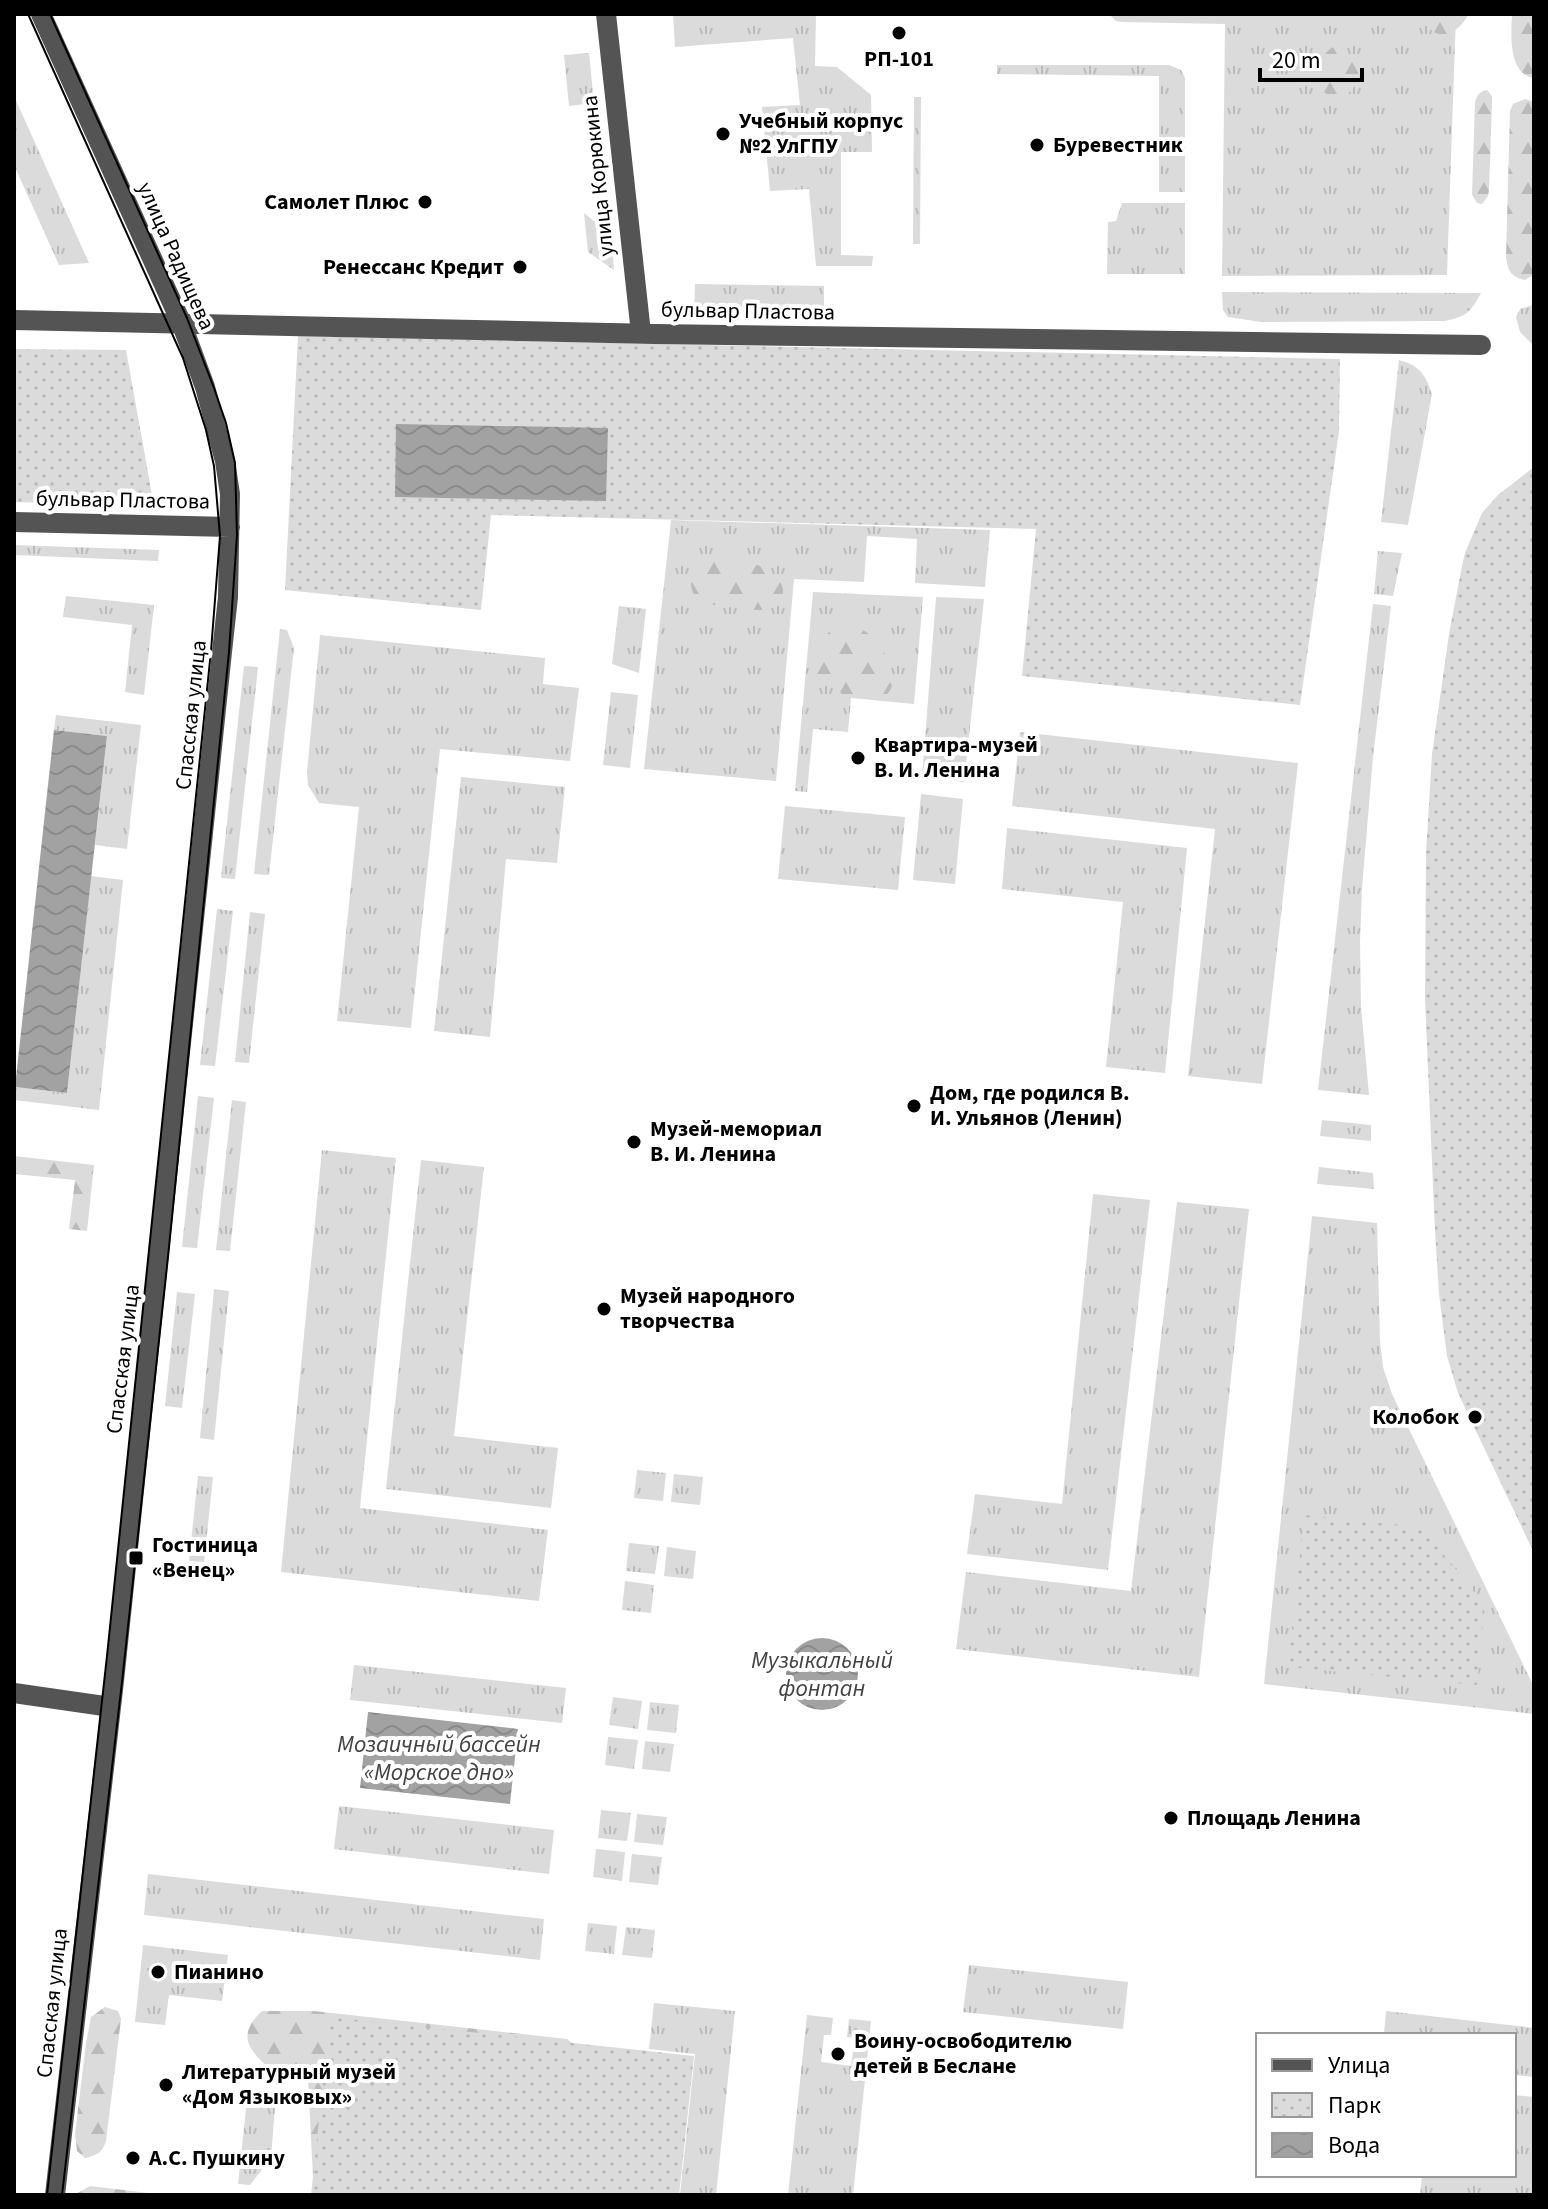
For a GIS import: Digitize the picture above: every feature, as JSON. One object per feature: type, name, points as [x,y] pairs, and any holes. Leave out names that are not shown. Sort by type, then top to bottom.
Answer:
[{"type":"street","name":"улица Радищева","points":[[41,14],[181,322],[205,387],[225,461],[230,494],[230,527]]},
{"type":"street","name":"улица Корюкина","points":[[606,14],[641,333]]},
{"type":"street","name":"бульвар Пластова","points":[[14,320],[1481,345]]},
{"type":"street","name":"бульвар Пластова","points":[[14,522],[230,527]]},
{"type":"street","name":"Спасская улица","points":[[55,2195],[111,1707],[221,667],[228,597],[230,527]]},
{"type":"street","points":[[14,1693],[111,1707]]},
{"type":"green space","points":[[673,14],[816,14],[815,66],[837,67],[871,95],[872,152],[841,152],[841,255],[873,256],[872,266],[816,266],[809,189],[770,191],[762,107],[800,105],[793,38],[675,47]]},
{"type":"green space","points":[[1109,14],[1456,14],[1447,275],[1222,276],[1225,24],[1122,22]]},
{"type":"green space","points":[[1420,14],[1469,14],[1457,29],[1444,35],[1431,30]]},
{"type":"green space","points":[[1512,14],[1534,14],[1533,78],[1525,75],[1515,61]]},
{"type":"green space","points":[[1333,47],[1345,52],[1357,67],[1356,84],[1344,95],[1327,94],[1318,83],[1322,59]]},
{"type":"green space","points":[[589,53],[594,103],[569,106],[564,55]]},
{"type":"green space","points":[[997,65],[1169,65],[1181,70],[1185,78],[1185,192],[1159,192],[1159,76],[997,74]]},
{"type":"green space","points":[[1487,90],[1492,96],[1489,190],[1482,204],[1477,203],[1472,195],[1475,102],[1482,91]]},
{"type":"green space","points":[[14,96],[89,263],[59,265],[14,165]]},
{"type":"green space","points":[[914,97],[921,97],[920,244],[913,244]]},
{"type":"green space","points":[[1525,99],[1534,102],[1534,274],[1525,280],[1511,273],[1506,257],[1510,111],[1513,104]]},
{"type":"green space","points":[[1122,203],[1185,203],[1185,274],[1107,274],[1108,222],[1116,221]]},
{"type":"green space","points":[[584,213],[611,235],[614,270],[588,252]]},
{"type":"green space","points":[[695,284],[824,286],[824,314],[694,312]]},
{"type":"green space","points":[[1222,292],[1481,293],[1467,313],[1445,321],[1261,322],[1228,317],[1223,310]]},
{"type":"green space","points":[[1534,305],[1534,346],[1520,332],[1516,317],[1520,309]]},
{"type":"green space","points":[[298,336],[1340,359],[1339,431],[1300,705],[1022,676],[1036,529],[491,515],[481,610],[285,590]]},
{"type":"green space","points":[[14,349],[126,350],[154,506],[14,502]]},
{"type":"green space","points":[[1399,360],[1421,372],[1432,394],[1408,525],[1381,522]]},
{"type":"green space","points":[[1534,467],[1534,1553],[1458,1393],[1447,1356],[1435,1232],[1425,999],[1426,853],[1432,754],[1462,566],[1482,513],[1498,495]]},
{"type":"green space","points":[[671,520],[990,530],[985,587],[915,583],[917,539],[867,536],[864,582],[794,579],[776,781],[644,769]]},
{"type":"green space","points":[[14,545],[159,550],[158,561],[14,555]]},
{"type":"green space","points":[[1378,551],[1402,553],[1393,596],[1374,594]]},
{"type":"green space","points":[[716,555],[749,562],[773,574],[782,585],[782,597],[775,605],[763,610],[728,607],[697,599],[691,586],[693,572],[702,562]]},
{"type":"green space","points":[[813,592],[923,597],[914,704],[851,698],[848,732],[813,729],[807,792],[795,791]]},
{"type":"green space","points":[[66,596],[154,605],[144,695],[125,692],[132,625],[63,617]]},
{"type":"green space","points":[[936,597],[984,599],[964,782],[922,778]]},
{"type":"green space","points":[[1373,604],[1391,606],[1373,757],[1362,888],[1361,1006],[1369,1095],[1318,1090]]},
{"type":"green space","points":[[619,606],[646,609],[639,673],[612,664]]},
{"type":"green space","points":[[854,626],[877,642],[888,659],[892,686],[880,699],[844,697],[833,683],[819,680],[811,674],[810,655],[819,640],[835,630]]},
{"type":"green space","points":[[280,629],[287,630],[294,648],[269,875],[254,874]]},
{"type":"green space","points":[[320,635],[545,658],[543,684],[579,688],[570,761],[440,749],[411,1028],[337,1021],[359,807],[319,803],[308,785]]},
{"type":"green space","points":[[244,666],[258,667],[235,879],[221,878]]},
{"type":"green space","points":[[611,692],[638,695],[630,768],[603,765]]},
{"type":"green space","points":[[56,715],[141,725],[127,849],[95,845],[107,736],[54,730]]},
{"type":"green space","points":[[1020,732],[1298,763],[1262,1084],[1188,1076],[1215,829],[1012,806]]},
{"type":"green space","points":[[461,777],[565,787],[557,863],[506,859],[490,1037],[434,1031]]},
{"type":"green space","points":[[921,794],[963,799],[955,884],[913,880]]},
{"type":"green space","points":[[785,806],[905,817],[898,890],[778,879]]},
{"type":"green space","points":[[1007,828],[1187,848],[1165,1073],[1106,1067],[1123,902],[1002,889]]},
{"type":"green space","points":[[91,876],[123,880],[99,1110],[14,1100],[15,1087],[67,1093]]},
{"type":"green space","points":[[217,909],[233,911],[215,1066],[200,1065]]},
{"type":"green space","points":[[250,912],[265,914],[249,1063],[235,1062]]},
{"type":"green space","points":[[198,1096],[214,1098],[197,1248],[182,1247]]},
{"type":"green space","points":[[232,1100],[246,1102],[230,1251],[216,1250]]},
{"type":"green space","points":[[1322,1120],[1371,1125],[1371,1141],[1320,1136]]},
{"type":"green space","points":[[322,1150],[396,1158],[360,1508],[548,1530],[539,1601],[281,1572]]},
{"type":"green space","points":[[14,1156],[94,1165],[87,1231],[69,1229],[75,1180],[14,1174]]},
{"type":"green space","points":[[421,1160],[484,1167],[454,1436],[558,1448],[551,1508],[386,1489]]},
{"type":"green space","points":[[1319,1167],[1373,1173],[1374,1189],[1317,1184]]},
{"type":"green space","points":[[1093,1194],[1150,1200],[1108,1570],[967,1554],[975,1494],[1062,1504]]},
{"type":"green space","points":[[1177,1202],[1249,1209],[1199,1677],[956,1649],[966,1572],[1131,1591]]},
{"type":"green space","points":[[1312,1216],[1377,1223],[1383,1367],[1392,1394],[1534,1687],[1534,1714],[1264,1684]]},
{"type":"green space","points":[[214,1289],[229,1291],[214,1440],[200,1438]]},
{"type":"green space","points":[[177,1292],[195,1294],[182,1408],[165,1406]]},
{"type":"green space","points":[[637,1470],[666,1473],[663,1501],[634,1498]]},
{"type":"green space","points":[[674,1474],[703,1477],[700,1505],[671,1502]]},
{"type":"green space","points":[[198,1476],[213,1477],[204,1562],[189,1561]]},
{"type":"green space","points":[[1304,1515],[1421,1527],[1485,1605],[1477,1685],[1288,1667]]},
{"type":"green space","points":[[629,1543],[659,1546],[655,1574],[626,1571]]},
{"type":"green space","points":[[667,1547],[696,1551],[693,1579],[664,1576]]},
{"type":"green space","points":[[625,1581],[654,1585],[651,1613],[622,1610]]},
{"type":"green space","points":[[354,1665],[566,1688],[562,1723],[350,1700]]},
{"type":"green space","points":[[613,1697],[642,1701],[638,1729],[609,1725]]},
{"type":"green space","points":[[650,1702],[679,1705],[676,1733],[647,1730]]},
{"type":"green space","points":[[608,1737],[638,1740],[634,1769],[605,1765]]},
{"type":"green space","points":[[645,1741],[674,1744],[670,1772],[642,1769]]},
{"type":"green space","points":[[339,1806],[554,1830],[549,1874],[334,1849]]},
{"type":"green space","points":[[601,1810],[631,1813],[627,1841],[598,1838]]},
{"type":"green space","points":[[637,1814],[667,1817],[663,1845],[634,1842]]},
{"type":"green space","points":[[596,1849],[625,1852],[622,1881],[593,1877]]},
{"type":"green space","points":[[632,1854],[662,1857],[658,1885],[629,1882]]},
{"type":"green space","points":[[148,1874],[544,1919],[540,1960],[144,1915]]},
{"type":"green space","points":[[588,1923],[617,1926],[614,1954],[585,1951]]},
{"type":"green space","points":[[626,1927],[655,1930],[652,1958],[622,1955]]},
{"type":"green space","points":[[143,1945],[228,1955],[222,2001],[169,1995],[165,2025],[135,2022]]},
{"type":"green space","points":[[969,1965],[1128,1982],[1123,2029],[963,2012]]},
{"type":"green space","points":[[654,2003],[735,2011],[716,2195],[680,2195],[695,2054],[649,2049]]},
{"type":"green space","points":[[105,2007],[118,2011],[121,2019],[106,2141],[98,2153],[85,2158],[77,2151],[75,2134],[86,2043],[91,2017]]},
{"type":"green space","points":[[262,2011],[314,2011],[567,2039],[579,2049],[313,2177],[308,2079],[296,2072],[278,2077],[250,2047],[248,2030]]},
{"type":"green space","points":[[1386,2011],[1534,2028],[1534,2077],[1516,2075],[1516,2033],[1384,2033]]},
{"type":"green space","points":[[807,2015],[833,2018],[831,2035],[824,2035],[821,2062],[851,2066],[855,2038],[847,2037],[849,2019],[871,2021],[853,2195],[788,2195]]},
{"type":"green space","points":[[330,2017],[694,2056],[679,2195],[311,2195]]},
{"type":"green space","points":[[248,2090],[272,2097],[275,2107],[271,2158],[250,2185],[238,2184]]},
{"type":"green space","points":[[1516,2095],[1534,2097],[1534,2195],[1420,2195],[1422,2177],[1516,2177]]},
{"type":"green space","points":[[90,2186],[165,2195],[74,2195]]},
{"type":"water","points":[[396,424],[608,428],[606,501],[395,497]]},
{"type":"water","points":[[54,730],[107,736],[67,1093],[15,1087]]},
{"type":"water","name":"Музыкальный фонтан","points":[[822,1638],[842,1644],[852,1654],[858,1674],[852,1694],[842,1704],[822,1710],[802,1704],[792,1694],[786,1674],[792,1654],[802,1644]]},
{"type":"water","name":"Мозаичный бассейн «Морское дно»","points":[[368,1712],[518,1729],[510,1804],[360,1788]]},
{"type":"tram line","points":[[28,14],[183,358],[214,466],[220,536],[211,651],[107,1656],[47,2195]]},
{"type":"tram line","points":[[50,14],[187,318],[214,388],[235,463],[237,535],[229,652],[168,1257],[62,2195]]},
{"type":"place","name":"РП-101","points":[[899,33]]},
{"type":"place","name":"Учебный корпус №2 УлГПУ","points":[[723,134]]},
{"type":"place","name":"Буревестник","points":[[1037,145]]},
{"type":"place","name":"Самолет Плюс","points":[[425,202]]},
{"type":"place","name":"Ренессанс Кредит","points":[[520,267]]},
{"type":"place","name":"Квартира-музей В. И. Ленина","points":[[858,758]]},
{"type":"place","name":"Дом, где родился В. И. Ульянов (Ленин)","points":[[914,1106]]},
{"type":"place","name":"Музей-мемориал В. И. Ленина","points":[[634,1142]]},
{"type":"place","name":"Музей народного творчества","points":[[604,1309]]},
{"type":"place","name":"Колобок","points":[[1475,1417]]},
{"type":"place","name":"Гостиница «Венец»","points":[[136,1558]]},
{"type":"place","name":"Площадь Ленина","points":[[1171,1818]]},
{"type":"place","name":"Пианино","points":[[158,1972]]},
{"type":"place","name":"Воину-освободителю детей в Беслане","points":[[838,2054]]},
{"type":"place","name":"Литературный музей «Дом Языковых»","points":[[166,2085]]},
{"type":"place","name":"А.С. Пушкину","points":[[133,2158]]}]
